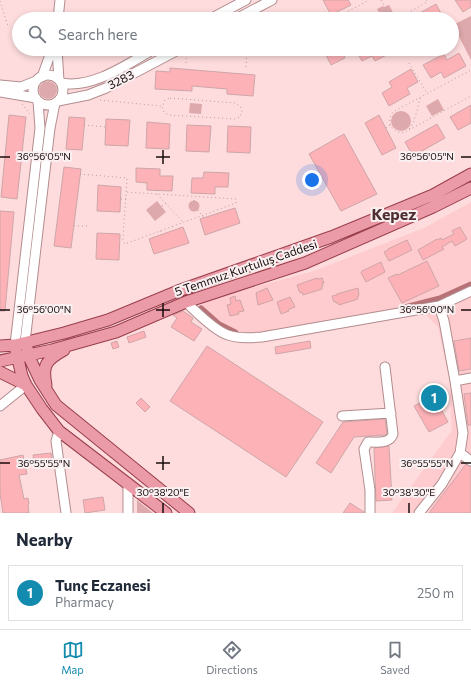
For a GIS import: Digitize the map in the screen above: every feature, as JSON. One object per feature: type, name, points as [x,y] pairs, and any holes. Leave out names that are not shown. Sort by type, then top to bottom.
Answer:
[{"type":"main road","name":"5 Temmuz Kurtuluş Caddesi","points":[[0,346],[64,333],[108,320],[178,291],[331,237],[433,195],[471,174]]},
{"type":"main road","name":"5 Temmuz Kurtuluş Caddesi","points":[[0,361],[29,356],[116,332],[186,302],[305,263],[433,207],[471,188]]},
{"type":"main road","points":[[20,343],[29,356],[48,394],[56,405],[189,513]]},
{"type":"main road","points":[[20,343],[18,358],[22,376],[26,385],[42,409],[59,430],[166,513]]},
{"type":"main road","points":[[48,394],[44,368],[55,355],[74,344]]},
{"type":"main road","points":[[0,372],[26,385]]},
{"type":"street","points":[[59,12],[60,0]]},
{"type":"street","points":[[223,12],[246,0]]},
{"type":"street","points":[[249,12],[272,0]]},
{"type":"street","points":[[20,343],[40,128],[37,100],[33,91],[49,56]]},
{"type":"street","points":[[20,343],[50,128],[56,102],[62,93],[58,56]]},
{"type":"street","name":"3283","points":[[60,82],[70,85],[85,84],[99,79],[141,56]]},
{"type":"street","name":"3283","points":[[56,102],[88,95],[106,88],[167,56]]},
{"type":"street","points":[[0,85],[21,87],[49,75],[60,82]]},
{"type":"street","points":[[0,92],[37,100],[48,105],[56,102]]},
{"type":"street","points":[[186,302],[204,319],[227,335],[243,338],[283,334],[439,306],[471,291]]},
{"type":"street","points":[[419,513],[442,484],[460,453],[463,433],[444,321],[439,306]]},
{"type":"street","points":[[370,513],[370,490],[364,449],[368,442],[388,441],[392,438],[393,434],[385,367]]},
{"type":"street","points":[[455,381],[471,378]]},
{"type":"street","points":[[0,406],[26,385]]},
{"type":"street","points":[[342,416],[391,413]]},
{"type":"street","points":[[59,430],[56,441],[66,513]]},
{"type":"street","points":[[460,453],[471,461]]},
{"type":"street","points":[[128,483],[128,513]]},
{"type":"path","points":[[347,12],[369,0]]},
{"type":"path","points":[[381,0],[385,7]]},
{"type":"path","points":[[409,12],[427,2],[426,0]]},
{"type":"path","points":[[0,1],[8,26]]},
{"type":"path","points":[[186,56],[186,63]]},
{"type":"path","points":[[246,66],[247,56]]},
{"type":"path","points":[[409,63],[428,94]]},
{"type":"path","points":[[471,70],[393,112],[389,119],[390,126],[396,131],[402,133],[471,96]]},
{"type":"path","points":[[170,98],[235,103],[240,106],[242,111],[240,117],[237,119],[169,115],[164,112],[162,106],[165,100],[170,98]]},
{"type":"path","points":[[407,131],[411,127],[420,98]]},
{"type":"path","points":[[100,100],[162,106]]},
{"type":"path","points":[[20,101],[33,117]]},
{"type":"path","points":[[84,125],[106,127]]},
{"type":"path","points":[[386,128],[390,126]]},
{"type":"path","points":[[80,174],[128,178],[126,192],[123,240],[124,244],[236,203],[236,199],[126,192]]},
{"type":"path","points":[[157,194],[158,190]]},
{"type":"path","points":[[157,194],[183,222]]},
{"type":"path","points":[[194,196],[194,201]]},
{"type":"path","points":[[121,199],[126,199]]},
{"type":"path","points":[[162,206],[166,203]]},
{"type":"path","points":[[198,210],[204,218]]},
{"type":"path","points":[[74,226],[88,226]]},
{"type":"shaded area","points":[[389,5],[393,12],[378,12],[377,9],[383,6]]},
{"type":"shaded area","points":[[471,16],[471,60],[459,37],[459,22]]},
{"type":"shaded area","points":[[44,81],[52,81],[57,86],[55,97],[52,99],[44,99],[39,94],[39,86]]},
{"type":"shaded area","points":[[438,99],[444,110],[432,116],[426,106]]},
{"type":"shaded area","points":[[190,103],[202,104],[201,114],[189,113]]},
{"type":"shaded area","points":[[397,111],[405,111],[411,117],[411,125],[405,131],[397,131],[391,125],[391,117]]},
{"type":"shaded area","points":[[194,200],[198,202],[200,206],[198,210],[194,212],[190,210],[188,206],[190,202]]},
{"type":"shaded area","points":[[157,201],[166,212],[155,221],[146,210]]},
{"type":"shaded area","points":[[471,202],[471,513],[392,513],[452,430],[449,377],[438,327],[420,309],[258,334],[232,333],[198,308],[207,300],[314,271],[424,228]]},
{"type":"shaded area","points":[[137,500],[153,513],[137,513]]},
{"type":"building","points":[[323,0],[348,0],[351,5],[337,12],[329,12]]},
{"type":"building","points":[[455,0],[471,0],[471,7],[463,12]]},
{"type":"building","points":[[436,4],[440,12],[422,12]]},
{"type":"building","points":[[459,53],[466,66],[444,78],[441,72],[431,78],[423,65],[440,56],[445,56],[447,60],[454,56],[459,56]]},
{"type":"building","points":[[326,56],[344,56],[345,58],[331,65]]},
{"type":"building","points":[[359,56],[372,56],[362,61]]},
{"type":"building","points":[[372,56],[385,56],[375,61]]},
{"type":"building","points":[[170,68],[255,75],[253,96],[227,94],[227,89],[192,86],[192,91],[155,89],[156,71],[170,72]]},
{"type":"building","points":[[411,69],[418,82],[407,88],[410,94],[389,106],[382,93],[392,87],[389,82]]},
{"type":"building","points":[[471,105],[471,123],[458,130],[450,117]]},
{"type":"building","points":[[9,115],[26,117],[17,199],[1,197]]},
{"type":"building","points":[[379,115],[396,148],[382,155],[365,123]]},
{"type":"building","points":[[69,117],[85,118],[82,150],[66,149]]},
{"type":"building","points":[[106,119],[130,120],[128,146],[105,145]]},
{"type":"building","points":[[147,122],[170,124],[169,149],[146,148]]},
{"type":"building","points":[[437,124],[445,138],[413,156],[405,142]]},
{"type":"building","points":[[187,125],[211,126],[209,152],[186,151]]},
{"type":"building","points":[[228,126],[251,127],[250,153],[227,152]]},
{"type":"building","points":[[344,134],[377,194],[341,211],[309,154]]},
{"type":"building","points":[[64,167],[81,169],[71,248],[54,246]]},
{"type":"building","points":[[136,168],[160,169],[160,176],[173,176],[172,191],[147,190],[147,183],[136,182]]},
{"type":"building","points":[[204,172],[229,173],[228,187],[215,187],[215,194],[191,193],[192,178],[203,178]]},
{"type":"building","points":[[98,185],[121,187],[120,212],[97,211]]},
{"type":"building","points":[[235,208],[240,223],[205,235],[200,219]]},
{"type":"building","points":[[0,211],[14,212],[5,311],[0,311]]},
{"type":"building","points":[[183,227],[189,243],[154,254],[149,239]]},
{"type":"building","points":[[460,227],[467,239],[455,246],[452,241],[442,247],[444,249],[423,260],[418,250],[437,239],[441,238],[442,240],[454,234],[452,231]]},
{"type":"building","points":[[97,233],[120,234],[119,260],[96,259]]},
{"type":"building","points":[[407,240],[412,250],[389,261],[384,252]]},
{"type":"building","points":[[427,261],[439,286],[402,303],[388,278],[397,274],[398,275]]},
{"type":"building","points":[[381,262],[385,272],[366,282],[361,273],[362,271]]},
{"type":"building","points":[[317,278],[322,278],[324,283],[322,283],[322,289],[303,295],[302,292],[300,293],[297,285]]},
{"type":"building","points":[[267,288],[273,300],[258,305],[256,293]]},
{"type":"building","points":[[358,288],[358,299],[339,305],[335,301],[334,302],[332,296]]},
{"type":"building","points":[[235,296],[236,301],[240,300],[244,311],[230,316],[227,305],[231,304],[230,298]]},
{"type":"building","points":[[290,297],[295,307],[281,314],[277,302]]},
{"type":"building","points":[[183,311],[193,318],[191,322],[202,329],[194,341],[171,327],[177,318],[173,315]]},
{"type":"building","points":[[144,331],[146,337],[129,343],[127,337]]},
{"type":"building","points":[[471,338],[471,369],[459,371],[454,341]]},
{"type":"building","points":[[117,341],[119,347],[113,349],[111,343]]},
{"type":"building","points":[[310,341],[311,348],[276,354],[275,347]]},
{"type":"building","points":[[207,346],[323,422],[286,477],[170,401]]},
{"type":"building","points":[[471,393],[471,425],[468,425],[464,394]]},
{"type":"building","points":[[434,396],[448,422],[429,432],[414,406]]},
{"type":"building","points":[[141,398],[150,407],[145,412],[136,403]]},
{"type":"building","points":[[385,419],[387,434],[354,437],[331,473],[316,463],[343,422]]},
{"type":"building","points":[[389,446],[392,500],[376,501],[374,448]]},
{"type":"building","points":[[51,453],[53,464],[35,466],[33,455]]},
{"type":"building","points":[[23,455],[27,474],[19,475],[24,499],[28,498],[29,513],[3,513],[0,493],[0,460]]},
{"type":"building","points":[[466,464],[471,467],[471,513],[429,513]]},
{"type":"building","points":[[103,497],[105,510],[85,513],[83,500]]},
{"type":"building","points":[[350,503],[364,512],[364,513],[343,513]]},
{"type":"waterway","points":[[405,308],[440,299],[471,285]]},
{"type":"waterway","points":[[201,309],[219,325],[235,333]]},
{"type":"place","name":"Tunç Eczanesi","points":[[434,398]]},
{"type":"district","name":"Kepez","points":[[394,214]]}]
